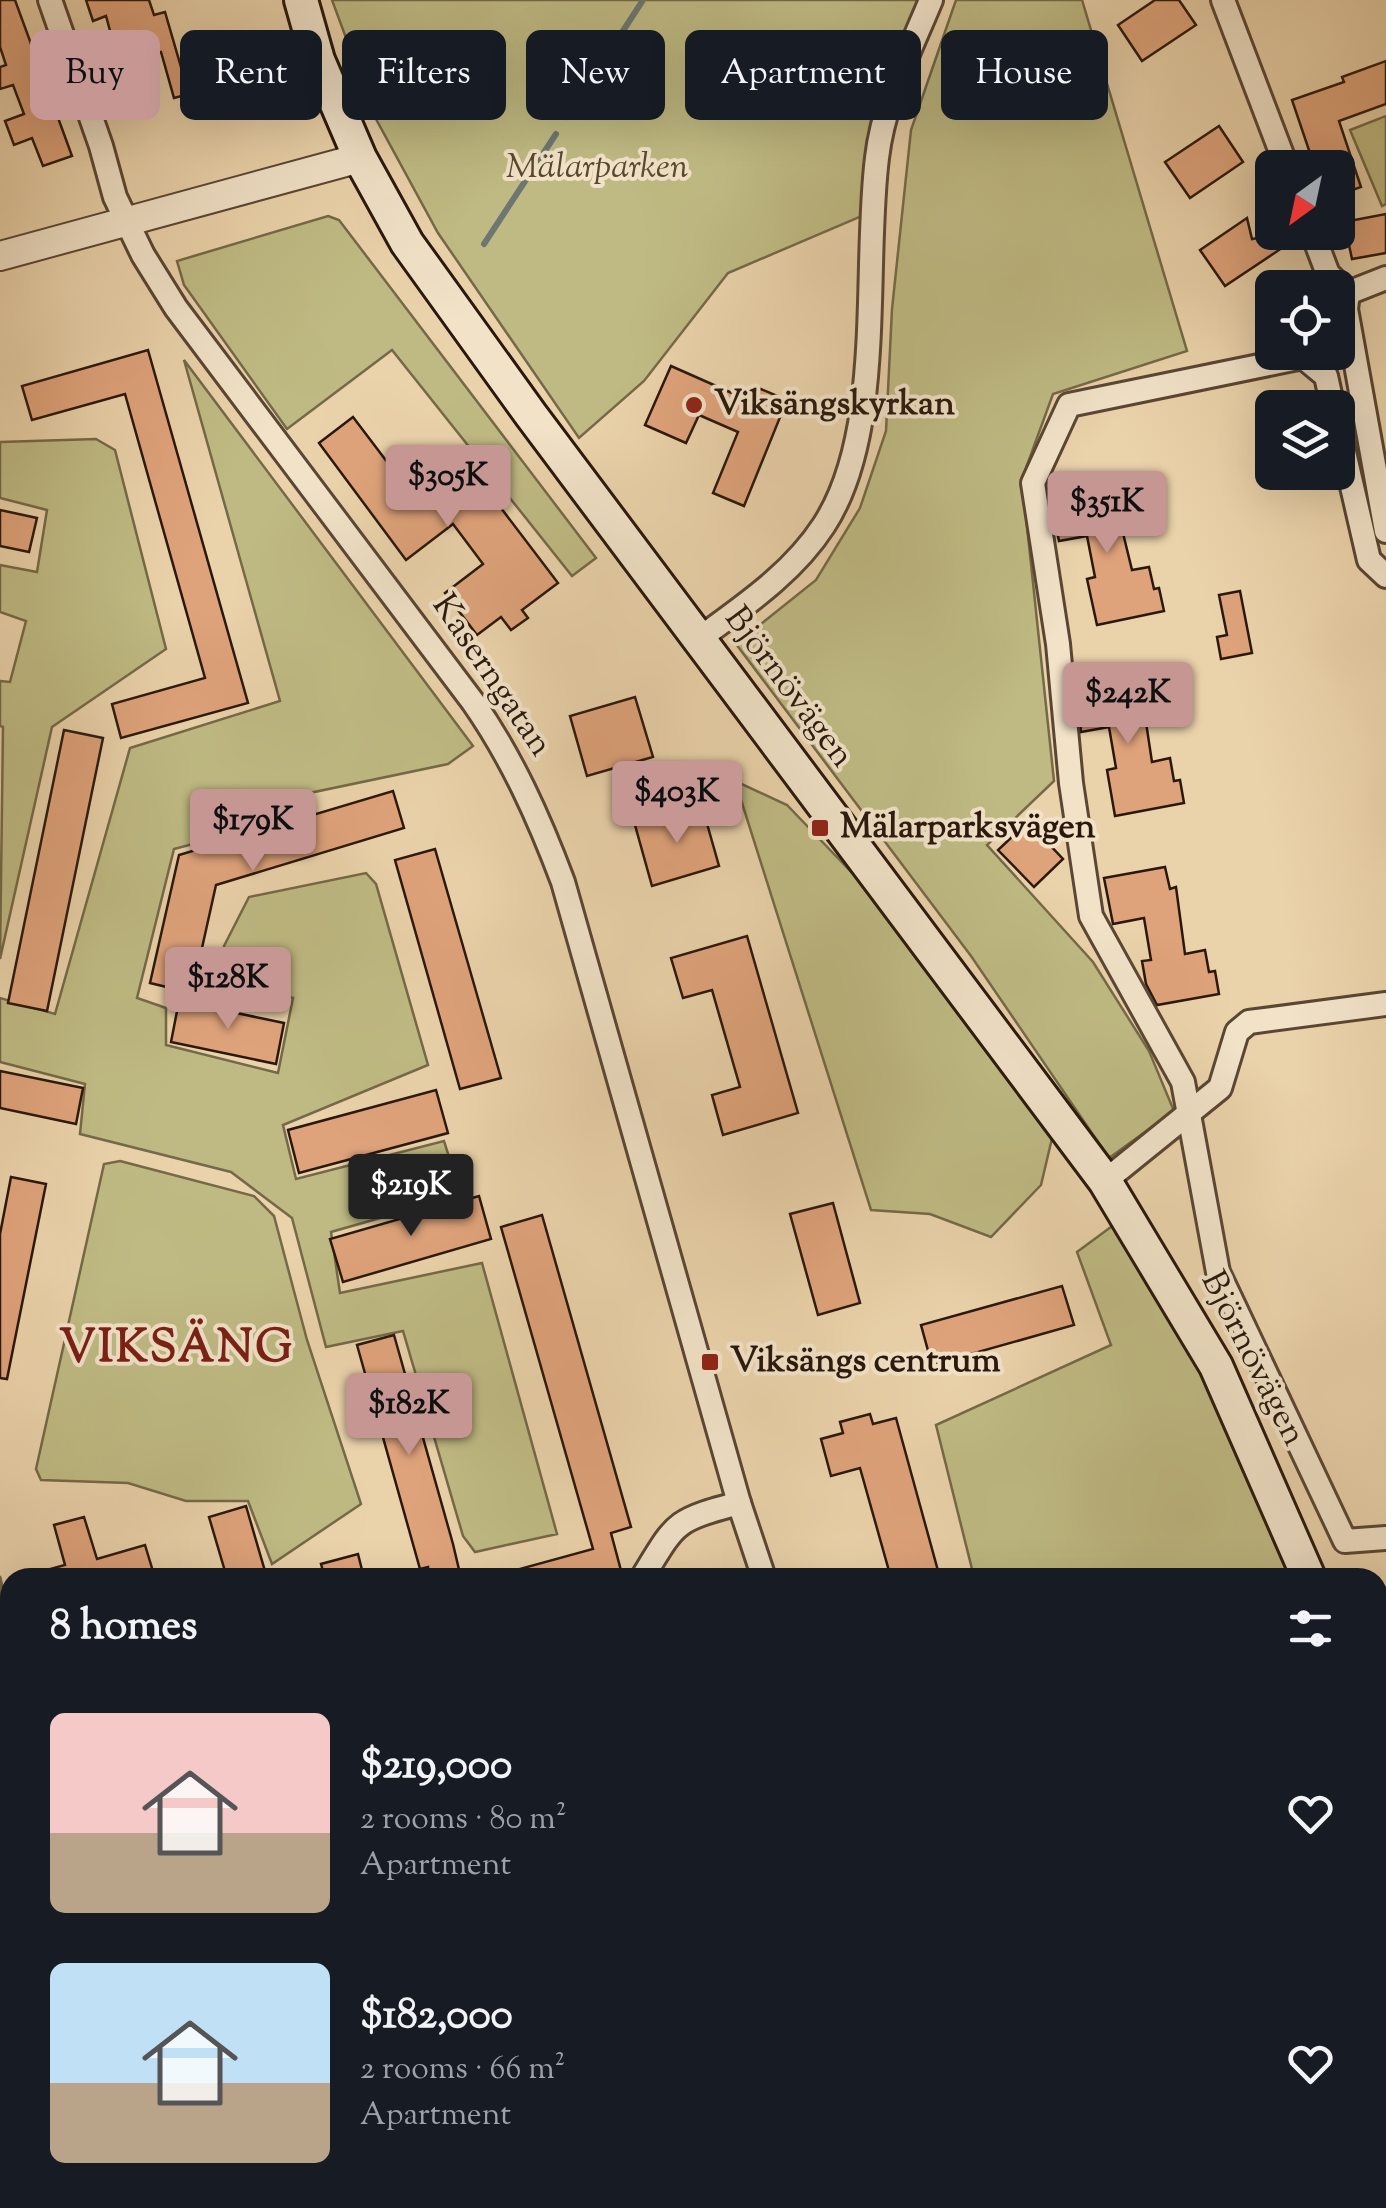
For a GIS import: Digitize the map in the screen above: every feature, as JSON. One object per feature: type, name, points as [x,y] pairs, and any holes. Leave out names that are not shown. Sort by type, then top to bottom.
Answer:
[{"type":"main road","name":"Björnövägen","points":[[301,0],[318,60],[360,158],[407,243],[531,415],[1105,1181],[1216,1366],[1305,1568]]},
{"type":"street","name":"Kaserngatan","points":[[50,0],[101,146],[114,197],[176,308],[473,702],[522,780],[563,882],[761,1568]]},
{"type":"street","points":[[700,638],[768,586],[809,546],[839,498],[849,471],[862,416],[876,159],[889,103],[931,0]]},
{"type":"street","points":[[1223,0],[1280,150]]},
{"type":"street","points":[[0,256],[360,158]]},
{"type":"street","points":[[1355,289],[1386,278]]},
{"type":"street","points":[[1329,390],[1326,376],[1303,357],[1069,405],[1034,483],[1091,916],[1183,1082],[1218,1272],[1345,1541],[1386,1538]]},
{"type":"street","points":[[1355,359],[1386,531]]},
{"type":"street","points":[[1353,490],[1370,560],[1386,576]]},
{"type":"street","points":[[1105,1181],[1220,1088],[1237,1032],[1249,1022],[1386,1004]]},
{"type":"street","points":[[648,1568],[672,1529],[688,1517],[739,1503]]},
{"type":"green space","name":"Mälarparken","points":[[332,0],[926,0],[913,30],[685,30],[685,120],[874,120],[862,216],[728,273],[644,381],[579,438],[438,233],[377,120],[506,120],[506,30],[343,30]]},
{"type":"green space","points":[[956,0],[1082,0],[1091,30],[946,30]]},
{"type":"green space","points":[[941,43],[941,120],[1108,120],[1108,87],[1187,351],[1053,394],[1022,479],[1054,781],[987,845],[1093,962],[1149,1051],[1174,1111],[1109,1158],[971,956],[736,644],[816,580],[860,508],[886,431],[892,309],[911,130],[914,120],[921,120],[921,101]]},
{"type":"green space","points":[[1386,116],[1386,204],[1382,206],[1350,130]]},
{"type":"green space","points":[[328,216],[339,220],[596,558],[572,576],[392,350],[287,429],[184,285],[177,261]]},
{"type":"green space","points":[[184,360],[473,746],[448,764],[214,813],[219,837],[174,849],[137,998],[166,1008],[166,1045],[278,1073],[293,998],[226,979],[224,946],[249,897],[366,873],[376,884],[428,1065],[283,1125],[296,1179],[444,1141],[461,1195],[331,1232],[340,1293],[482,1263],[557,1534],[475,1552],[463,1536],[403,1331],[326,1347],[292,1218],[231,1172],[80,1134],[85,1084],[0,1062],[0,998],[55,1014],[130,748],[280,701]]},
{"type":"green space","points":[[96,439],[115,450],[166,649],[52,727],[0,959],[0,681],[10,682],[26,621],[0,612],[0,565],[37,572],[47,510],[0,498],[0,442]]},
{"type":"green space","points":[[735,781],[787,805],[900,923],[1054,1130],[1041,1185],[991,1237],[930,1214],[871,1210]]},
{"type":"green space","points":[[120,1161],[254,1196],[274,1216],[307,1340],[361,1504],[272,1564],[248,1501],[186,1501],[128,1483],[41,1480],[36,1469],[104,1164]]},
{"type":"green space","points":[[1119,1221],[1262,1482],[1292,1568],[972,1568],[936,1425],[1111,1345],[1077,1252]]},
{"type":"building","points":[[0,0],[15,0],[30,41],[30,120],[59,120],[72,156],[43,166],[32,138],[14,145],[5,121],[24,114],[13,85],[0,89],[0,67],[6,65],[0,47]]},
{"type":"building","points":[[86,0],[149,0],[154,15],[165,12],[180,64],[180,96],[174,98],[160,52],[160,30],[110,30],[106,16],[93,21]]},
{"type":"building","points":[[1155,0],[1179,0],[1196,25],[1142,61],[1118,25]]},
{"type":"building","points":[[1386,61],[1386,104],[1339,121],[1349,150],[1309,150],[1292,100],[1344,82],[1342,77]]},
{"type":"building","points":[[1219,126],[1243,162],[1190,198],[1165,162]]},
{"type":"building","points":[[1386,214],[1386,253],[1352,259],[1355,220]]},
{"type":"building","points":[[1247,218],[1255,250],[1279,250],[1225,286],[1200,250]]},
{"type":"building","points":[[148,350],[248,703],[121,738],[112,704],[205,678],[125,394],[32,420],[22,386]]},
{"type":"building","points":[[671,366],[750,401],[756,387],[787,400],[744,506],[713,493],[738,432],[699,415],[686,443],[645,425]]},
{"type":"building","points":[[353,417],[419,504],[469,466],[558,583],[522,610],[528,618],[511,630],[501,617],[477,635],[445,593],[483,564],[453,524],[406,560],[319,443]]},
{"type":"building","points":[[1108,486],[1112,506],[1122,504],[1126,528],[1122,529],[1132,570],[1149,567],[1164,611],[1097,625],[1087,579],[1095,577],[1087,536],[1059,541],[1050,498]]},
{"type":"building","points":[[0,510],[37,518],[29,552],[0,546]]},
{"type":"building","points":[[1240,591],[1252,653],[1221,659],[1217,637],[1227,635],[1219,595]]},
{"type":"building","points":[[1132,676],[1135,698],[1142,696],[1152,762],[1170,758],[1174,781],[1180,780],[1184,803],[1115,816],[1107,770],[1116,768],[1109,727],[1081,732],[1077,686]]},
{"type":"building","points":[[635,697],[653,757],[587,776],[570,716]]},
{"type":"building","points":[[64,730],[103,738],[47,1011],[8,1003]]},
{"type":"building","points":[[393,791],[404,828],[216,885],[192,993],[150,983],[179,855]]},
{"type":"building","points":[[702,806],[719,866],[652,886],[635,825]]},
{"type":"building","points":[[1028,822],[1063,859],[1034,887],[998,850]]},
{"type":"building","points":[[435,849],[501,1078],[460,1089],[395,860]]},
{"type":"building","points":[[1165,867],[1170,889],[1176,887],[1185,954],[1205,950],[1209,972],[1215,971],[1219,994],[1157,1005],[1146,984],[1142,961],[1151,960],[1144,918],[1113,924],[1104,878]]},
{"type":"building","points":[[747,936],[798,1113],[723,1135],[712,1095],[740,1087],[712,990],[683,998],[671,958]]},
{"type":"building","points":[[179,1001],[284,1023],[276,1064],[171,1042]]},
{"type":"building","points":[[0,1071],[83,1088],[76,1124],[0,1108]]},
{"type":"building","points":[[436,1090],[448,1133],[299,1173],[288,1130]]},
{"type":"building","points":[[11,1177],[46,1184],[7,1379],[0,1378],[0,1234]]},
{"type":"building","points":[[479,1196],[491,1239],[343,1282],[330,1239]]},
{"type":"building","points":[[833,1203],[860,1303],[818,1315],[790,1214]]},
{"type":"building","points":[[542,1215],[631,1527],[611,1533],[620,1568],[523,1568],[593,1549],[501,1227]]},
{"type":"building","points":[[1062,1286],[1074,1325],[932,1365],[921,1325]]},
{"type":"building","points":[[394,1335],[459,1568],[420,1568],[357,1345]]},
{"type":"building","points":[[870,1414],[873,1424],[896,1418],[937,1568],[888,1568],[860,1468],[831,1476],[821,1439],[843,1433],[840,1422]]},
{"type":"building","points":[[246,1506],[264,1568],[224,1568],[209,1517]]},
{"type":"building","points":[[84,1517],[97,1559],[145,1545],[152,1568],[54,1568],[65,1565],[54,1525]]},
{"type":"building","points":[[358,1554],[362,1568],[322,1568],[321,1564]]},
{"type":"waterway","points":[[624,30],[643,0]]},
{"type":"waterway","points":[[484,244],[556,134]]},
{"type":"place","name":"Viksängskyrkan","points":[[694,405]]},
{"type":"place","name":"Mälarparksvägen","points":[[820,828]]},
{"type":"place","name":"Viksängs centrum","points":[[710,1362]]},
{"type":"district","name":"VIKSÄNG","points":[[177,1350]]}]
